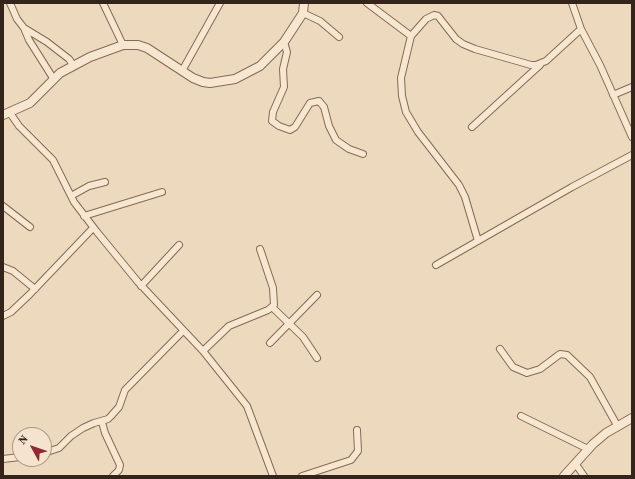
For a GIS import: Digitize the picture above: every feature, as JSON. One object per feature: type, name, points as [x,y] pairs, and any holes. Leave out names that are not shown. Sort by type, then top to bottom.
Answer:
[{"type":"street","points":[[10,3],[29,40],[53,78]]},
{"type":"street","points":[[103,3],[123,45]]},
{"type":"street","points":[[179,69],[220,3]]},
{"type":"street","points":[[273,476],[247,406],[203,352],[141,286],[93,228],[71,196],[53,160],[7,114],[30,103],[53,78],[74,65],[123,45],[138,45],[162,57],[193,78],[210,83],[235,79],[260,66],[284,42],[303,13],[304,3]]},
{"type":"street","points":[[367,3],[411,36]]},
{"type":"street","points":[[572,3],[581,29],[632,137]]},
{"type":"street","points":[[303,13],[323,24],[339,37]]},
{"type":"street","points":[[478,240],[465,197],[459,185],[418,132],[406,112],[402,96],[402,78],[411,36],[426,19],[434,15],[441,18],[456,39],[463,44],[531,65],[540,64]]},
{"type":"street","points":[[24,28],[47,42],[69,59],[74,65]]},
{"type":"street","points":[[472,127],[540,64],[581,29]]},
{"type":"street","points":[[284,42],[288,52],[283,69],[284,87],[273,112],[272,121],[279,126],[290,130],[295,127],[310,103],[319,101],[324,107],[329,126],[336,140],[349,149],[363,154]]},
{"type":"street","points":[[613,95],[632,87]]},
{"type":"street","points":[[436,265],[478,240],[632,155]]},
{"type":"street","points":[[71,196],[89,186],[105,182]]},
{"type":"street","points":[[84,216],[162,192]]},
{"type":"street","points":[[3,206],[30,227]]},
{"type":"street","points":[[3,316],[11,312],[35,289],[93,228]]},
{"type":"street","points":[[141,286],[179,245]]},
{"type":"street","points":[[203,352],[229,326],[272,307],[274,302],[273,288],[260,249]]},
{"type":"street","points":[[3,267],[13,271],[35,289]]},
{"type":"street","points":[[270,344],[317,295]]},
{"type":"street","points":[[272,307],[308,343],[317,358]]},
{"type":"street","points":[[3,311],[11,312]]},
{"type":"street","points":[[52,450],[59,448],[71,436],[83,428],[94,423],[102,422],[116,411],[125,390],[183,331]]},
{"type":"street","points":[[500,349],[513,367],[527,373],[540,369],[560,354],[567,354],[590,377],[618,426]]},
{"type":"street","points":[[521,416],[588,449]]},
{"type":"street","points":[[564,476],[588,449],[606,433],[632,418]]},
{"type":"street","points":[[102,422],[105,433],[120,464],[119,470],[113,476]]},
{"type":"street","points":[[302,476],[351,460],[355,457],[358,451],[357,430]]},
{"type":"street","points":[[573,465],[584,476]]}]
